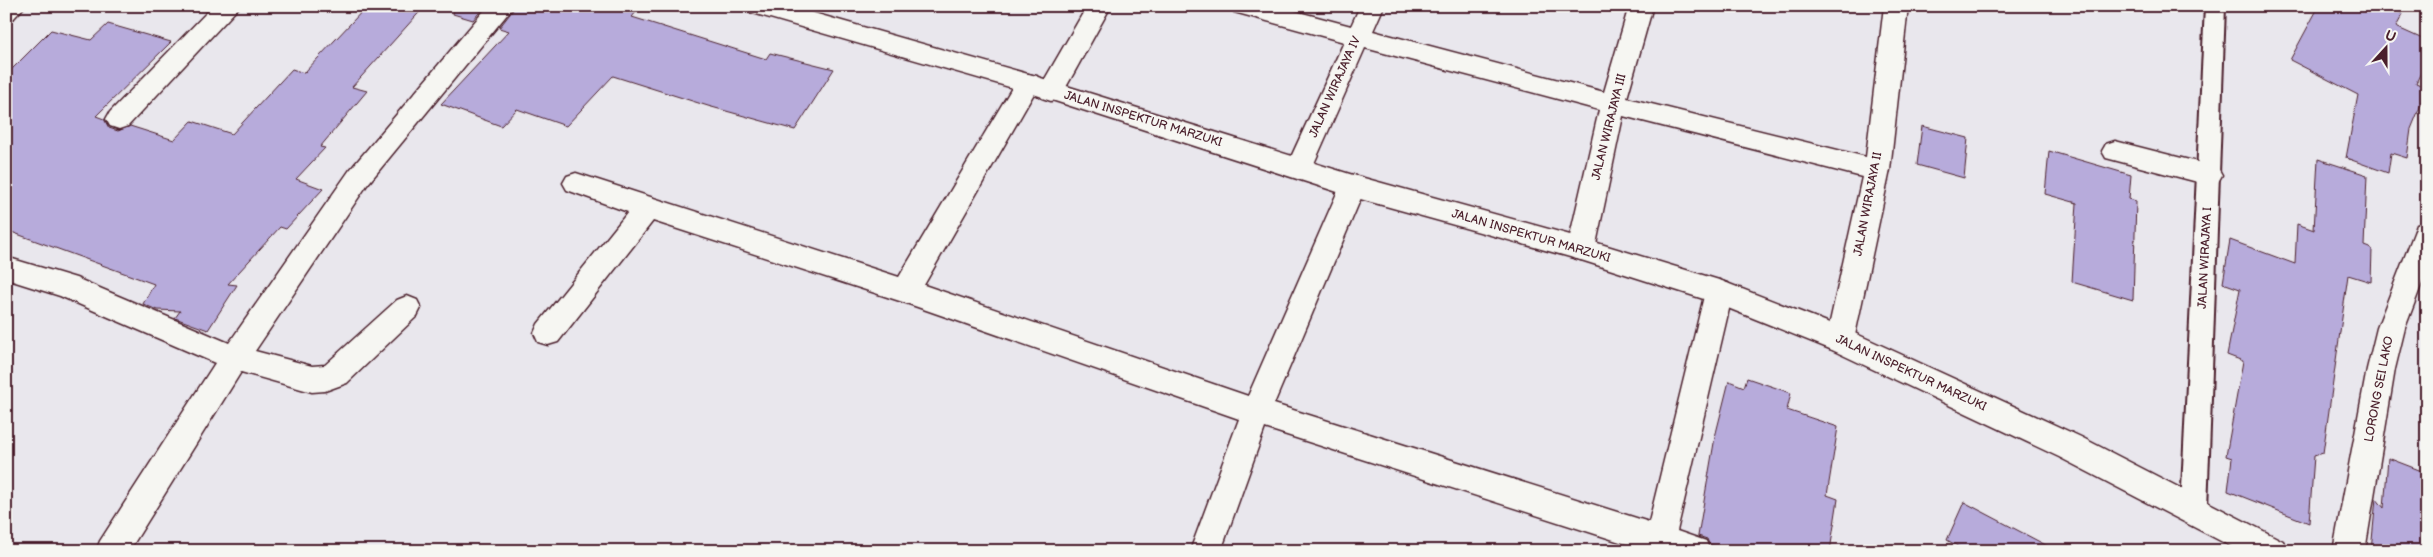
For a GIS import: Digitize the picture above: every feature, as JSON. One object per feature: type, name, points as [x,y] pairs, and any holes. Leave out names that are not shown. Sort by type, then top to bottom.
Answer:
[{"type":"street","points":[[6,12],[13,6]]},
{"type":"street","points":[[119,120],[228,6]]},
{"type":"street","points":[[111,551],[234,358],[358,178],[502,6]]},
{"type":"street","name":"JALAN INSPEKTUR MARZUKI","points":[[757,6],[1040,87],[1354,186],[1581,249],[1719,292],[1840,340],[2070,447],[2272,551]]},
{"type":"street","points":[[906,291],[1040,87],[1099,6]]},
{"type":"street","points":[[1242,6],[1614,104],[1877,170]]},
{"type":"street","name":"JALAN WIRAJAYA IV","points":[[1299,168],[1372,6]]},
{"type":"street","name":"JALAN WIRAJAYA III","points":[[1581,249],[1614,104],[1641,6]]},
{"type":"street","name":"JALAN WIRAJAYA II","points":[[1840,340],[1877,170],[1896,6]]},
{"type":"street","points":[[2115,151],[2209,175]]},
{"type":"street","points":[[576,183],[647,208],[906,291],[1256,412],[1658,545],[1695,551]]},
{"type":"street","points":[[1204,551],[1256,412],[1354,186]]},
{"type":"street","points":[[548,333],[647,208]]},
{"type":"street","name":"LORONG SEI LAKO","points":[[2349,551],[2381,369],[2391,328],[2427,233]]},
{"type":"street","points":[[6,268],[66,286],[234,358],[312,379],[325,378],[337,374],[407,308]]},
{"type":"street","points":[[1658,545],[1719,292]]},
{"type":"lane","name":"JALAN WIRAJAYA I","points":[[2194,510],[2215,6]]},
{"type":"building","points":[[367,6],[425,6],[352,87],[367,91],[320,147],[325,148],[296,179],[323,189],[286,229],[280,227],[228,284],[237,285],[208,330],[175,318],[180,311],[157,310],[143,304],[154,284],[6,230],[6,75],[51,30],[91,40],[108,24],[171,42],[96,116],[104,119],[109,128],[118,131],[130,126],[174,140],[192,121],[232,134],[292,69],[304,73]]},
{"type":"building","points":[[455,6],[485,6],[473,20],[453,14]]},
{"type":"building","points":[[516,6],[641,6],[632,17],[766,59],[770,53],[834,69],[795,130],[708,106],[613,76],[566,126],[517,109],[501,126],[441,104],[509,31],[499,28]]},
{"type":"building","points":[[2319,6],[2386,6],[2403,14],[2396,27],[2427,41],[2427,60],[2416,83],[2427,88],[2427,90],[2411,129],[2407,158],[2391,153],[2388,173],[2346,158],[2358,95],[2290,60]]},
{"type":"building","points":[[1922,126],[1968,138],[1964,178],[1917,165]]},
{"type":"building","points":[[2049,151],[2131,175],[2129,199],[2136,201],[2133,300],[2072,282],[2077,203],[2045,194]]},
{"type":"building","points":[[2318,159],[2367,175],[2364,246],[2372,249],[2371,282],[2348,275],[2323,453],[2314,456],[2309,523],[2228,491],[2232,458],[2226,456],[2243,361],[2227,355],[2240,289],[2223,283],[2230,240],[2295,264],[2297,224],[2314,230]]},
{"type":"building","points":[[1747,378],[1791,393],[1787,410],[1838,427],[1827,495],[1838,499],[1830,551],[1731,551],[1709,544],[1707,539],[1698,536],[1715,437],[1729,381],[1744,387]]},
{"type":"building","points":[[2388,458],[2427,473],[2427,551],[2371,551],[2376,498],[2384,508]]},
{"type":"building","points":[[1964,502],[2057,551],[1966,551],[1947,540]]}]
